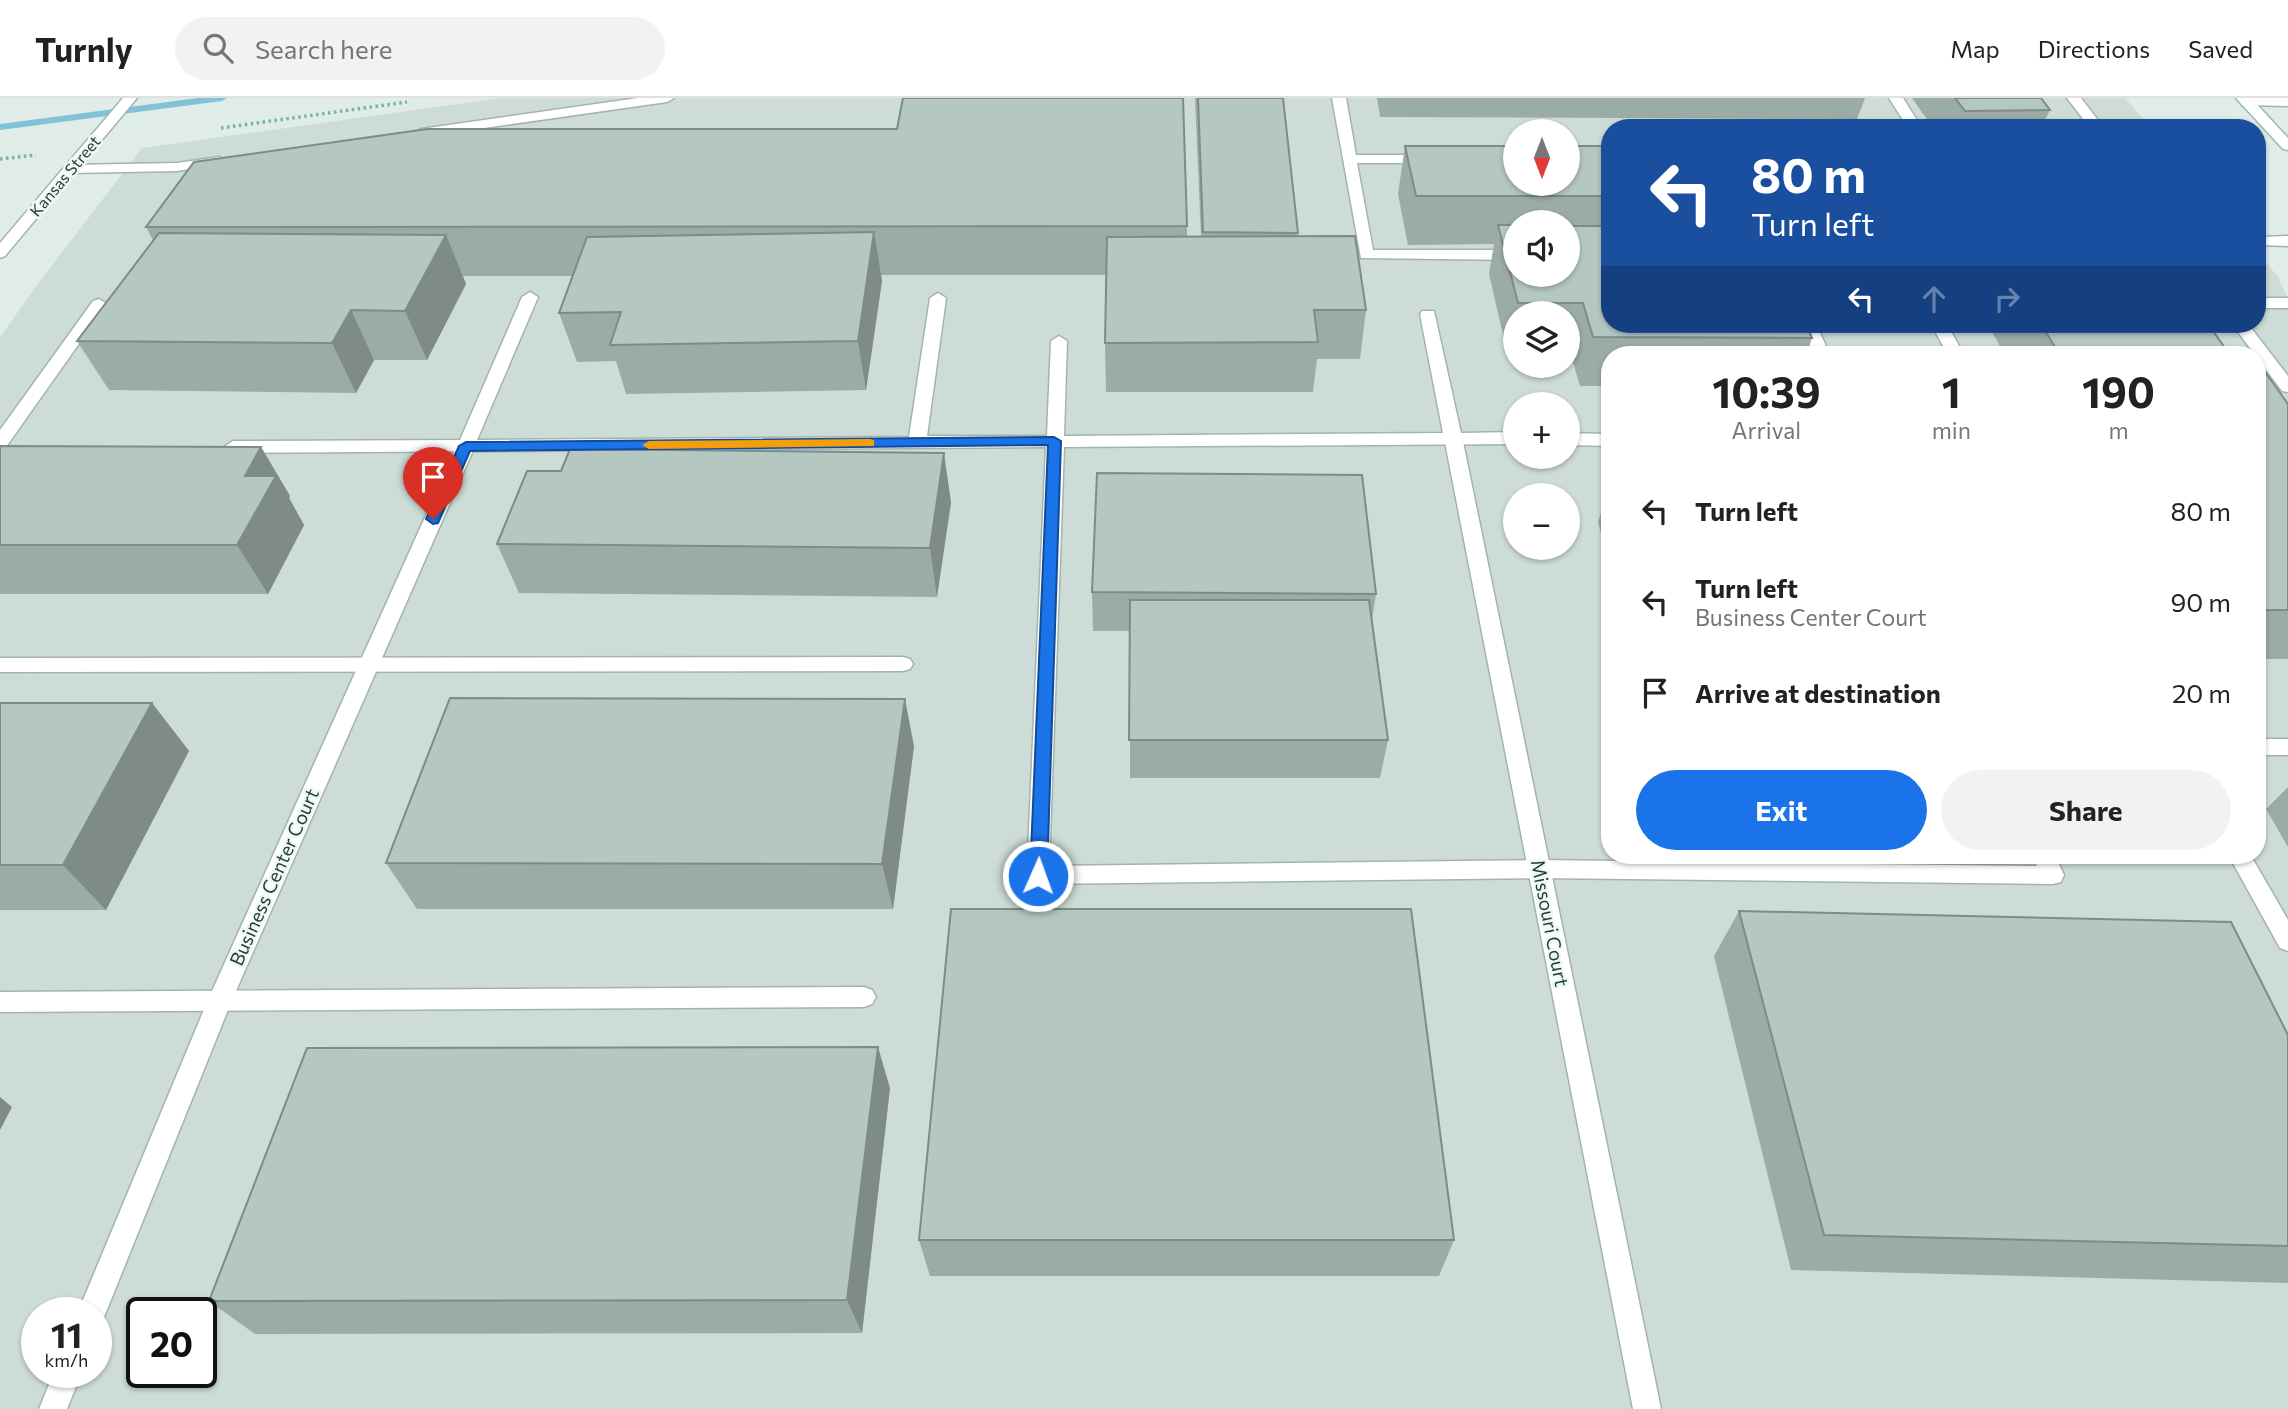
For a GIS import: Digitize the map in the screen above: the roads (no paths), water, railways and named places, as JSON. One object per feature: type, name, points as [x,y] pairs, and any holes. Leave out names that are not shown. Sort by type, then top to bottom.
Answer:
[{"type":"street","name":"Kansas Street","points":[[0,253],[130,98]]},
{"type":"street","points":[[411,134],[667,98]]},
{"type":"street","points":[[1339,98],[1366,255],[1503,255]]},
{"type":"street","points":[[1896,98],[1909,119]]},
{"type":"street","points":[[2074,98],[2090,119]]},
{"type":"street","points":[[2245,100],[2288,102]]},
{"type":"street","points":[[2245,100],[2263,119]]},
{"type":"street","points":[[2266,122],[2288,146]]},
{"type":"street","points":[[71,169],[177,167],[236,159]]},
{"type":"street","points":[[1350,159],[1446,159]]},
{"type":"street","points":[[194,184],[209,162]]},
{"type":"street","points":[[2266,241],[2288,241]]},
{"type":"street","name":"Business Center Court","points":[[98,1297],[220,1000],[530,297]]},
{"type":"street","points":[[917,443],[938,298]]},
{"type":"street","points":[[2266,303],[2288,303]]},
{"type":"street","points":[[5,446],[99,304]]},
{"type":"street","name":"Missouri Court","points":[[1428,314],[1647,1409]]},
{"type":"street","points":[[1059,341],[1038,876],[1539,869],[2053,876],[2048,864]]},
{"type":"street","points":[[2266,358],[2288,387]]},
{"type":"street","points":[[219,447],[1503,438]]},
{"type":"street","points":[[1580,439],[1601,440]]},
{"type":"street","points":[[0,665],[903,664]]},
{"type":"street","points":[[2266,747],[2288,747]]},
{"type":"street","points":[[2245,864],[2288,941]]},
{"type":"street","points":[[0,1002],[864,997]]},
{"type":"street","points":[[53,1409],[62,1388]]},
{"type":"waterway","points":[[0,127],[222,98]]}]
